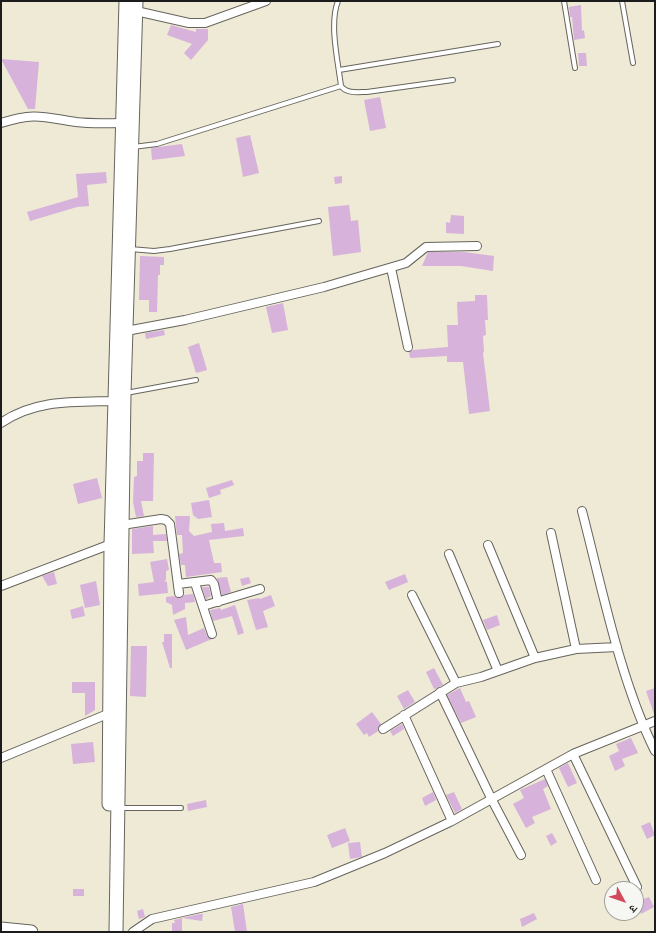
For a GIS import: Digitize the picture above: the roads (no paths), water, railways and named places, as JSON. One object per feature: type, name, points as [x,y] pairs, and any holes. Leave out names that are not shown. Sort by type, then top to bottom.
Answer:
[{"type":"main road","points":[[116,932],[122,525],[119,397],[122,123],[126,1]]},
{"type":"main road","points":[[107,932],[111,544],[119,397],[126,331],[136,6]]},
{"type":"main road","points":[[1,929],[31,932]]},
{"type":"street","points":[[136,6],[190,23],[205,23],[266,1]]},
{"type":"street","points":[[1,123],[36,116],[77,122],[122,123]]},
{"type":"street","points":[[126,331],[254,305],[391,268],[406,263],[426,247],[477,246]]},
{"type":"street","points":[[391,268],[408,347]]},
{"type":"street","points":[[1,423],[8,418],[44,404],[119,397]]},
{"type":"street","points":[[582,511],[617,647],[643,727],[655,751]]},
{"type":"street","points":[[122,525],[160,519],[166,520],[170,524],[179,589],[211,580],[214,584],[218,602]]},
{"type":"street","points":[[552,533],[576,650]]},
{"type":"street","points":[[1,586],[111,544]]},
{"type":"street","points":[[488,545],[535,658]]},
{"type":"street","points":[[449,554],[498,671]]},
{"type":"street","points":[[196,583],[212,634]]},
{"type":"street","points":[[203,606],[260,589]]},
{"type":"street","points":[[412,595],[456,684]]},
{"type":"street","points":[[383,729],[440,692],[456,684],[535,658],[576,650],[617,647]]},
{"type":"street","points":[[440,692],[492,800],[521,855]]},
{"type":"street","points":[[1,758],[110,712]]},
{"type":"street","points":[[404,715],[452,821]]},
{"type":"street","points":[[133,932],[152,919],[314,882],[385,853],[452,821],[574,754],[655,721]]},
{"type":"street","points":[[574,754],[634,881]]},
{"type":"street","points":[[546,769],[596,880]]},
{"type":"lane","points":[[338,1],[335,9],[334,22],[339,70],[341,86],[348,92],[367,92],[453,80]]},
{"type":"lane","points":[[564,1],[575,68]]},
{"type":"lane","points":[[622,1],[633,63]]},
{"type":"lane","points":[[339,70],[498,44]]},
{"type":"lane","points":[[131,147],[157,144],[341,86]]},
{"type":"lane","points":[[128,249],[154,251],[170,249],[319,221]]},
{"type":"lane","points":[[119,397],[196,380]]},
{"type":"lane","points":[[118,808],[181,808]]}]
